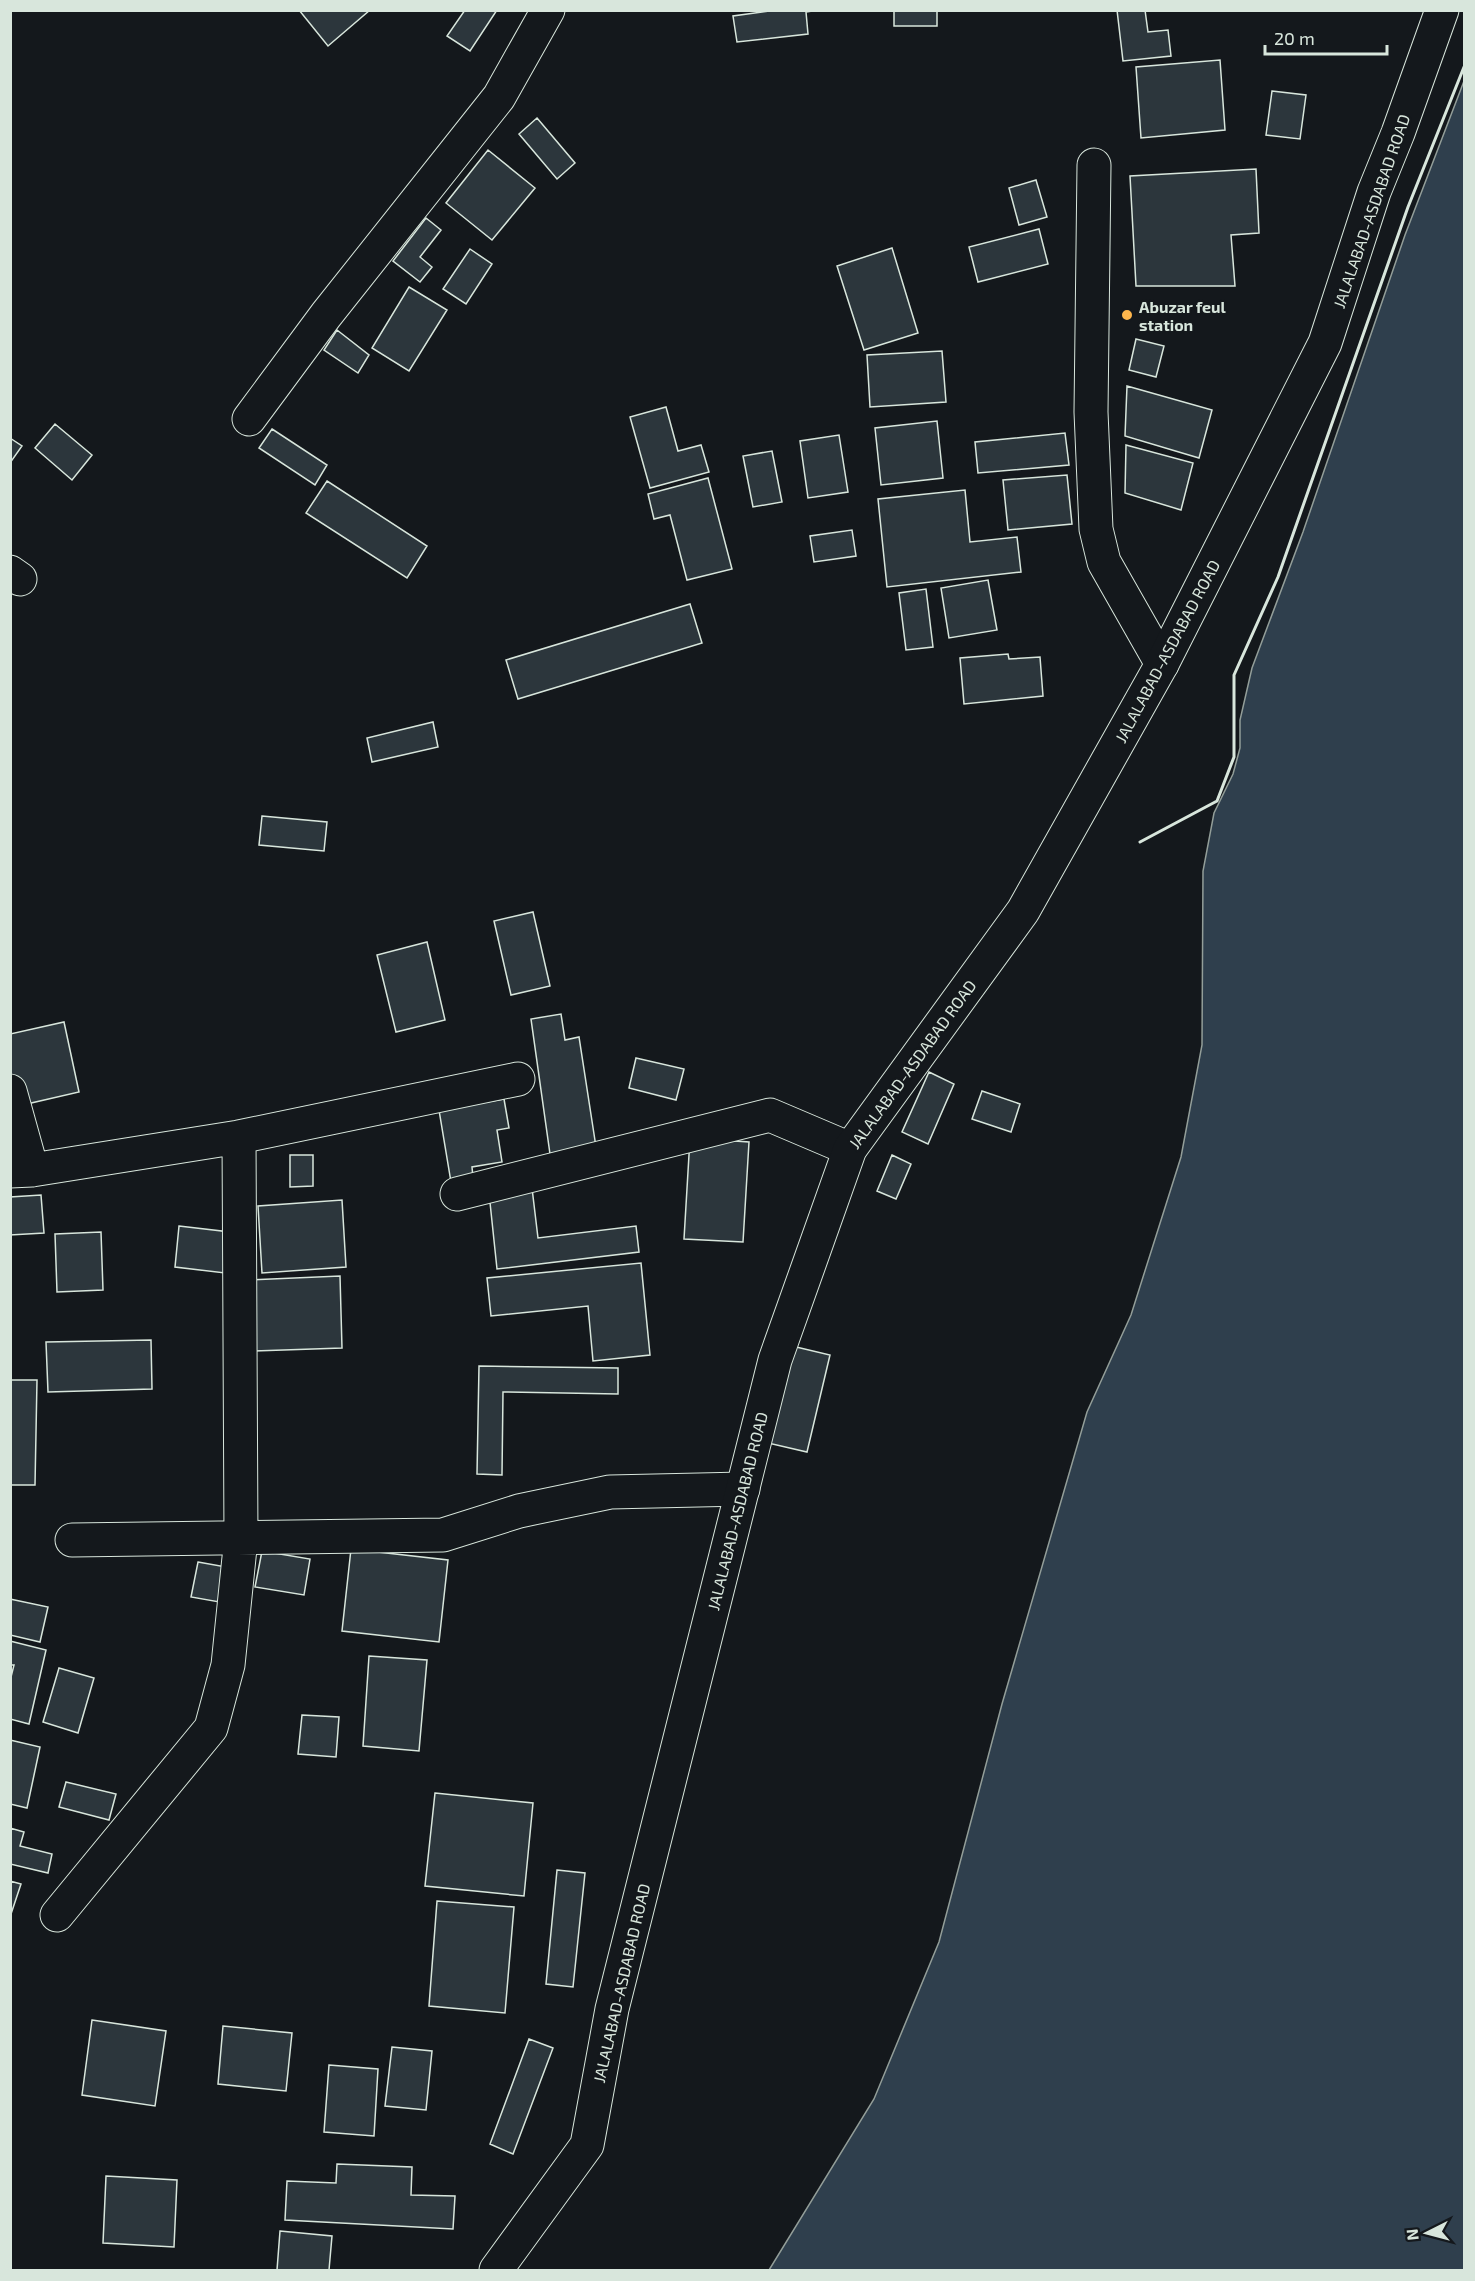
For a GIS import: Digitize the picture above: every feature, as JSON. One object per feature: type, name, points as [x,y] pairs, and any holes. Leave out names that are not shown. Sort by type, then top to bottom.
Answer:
[{"type":"street","points":[[249,419],[326,315],[498,97],[548,10]]},
{"type":"street","name":"JALALABAD-ASDABAD ROAD","points":[[496,2271],[587,2145],[612,2009],[775,1360],[850,1149],[1023,911],[1162,664],[1325,343],[1374,192],[1398,133],[1442,10]]},
{"type":"street","points":[[1094,165],[1091,412],[1096,529],[1104,562],[1162,664]]},
{"type":"street","points":[[10,1091],[21,1171],[239,1137],[518,1079]]},
{"type":"street","points":[[457,1194],[770,1115],[850,1149]]},
{"type":"street","points":[[57,1915],[211,1728],[228,1665],[242,1538],[239,1137]]},
{"type":"street","points":[[72,1540],[443,1535],[519,1511],[610,1492],[743,1489]]},
{"type":"water","points":[[1464,81],[1464,2270],[769,2270],[874,2099],[939,1942],[1002,1704],[1087,1412],[1131,1315],[1181,1157],[1202,1045],[1203,871],[1214,813],[1233,774],[1240,748],[1240,720],[1252,668],[1303,532],[1405,235]]},
{"type":"building","points":[[299,10],[370,10],[328,46]]},
{"type":"building","points":[[465,10],[497,10],[470,51],[447,36]]},
{"type":"building","points":[[777,10],[819,10],[806,12],[808,34],[737,42],[733,16]]},
{"type":"building","points":[[894,10],[937,10],[937,26],[894,26]]},
{"type":"building","points":[[1117,10],[1145,10],[1148,32],[1168,30],[1171,56],[1123,61]]},
{"type":"building","points":[[1220,60],[1225,130],[1141,138],[1136,67]]},
{"type":"building","points":[[1272,91],[1306,95],[1300,139],[1266,135]]},
{"type":"building","points":[[537,118],[575,163],[557,179],[519,134]]},
{"type":"building","points":[[488,150],[535,188],[492,240],[446,203]]},
{"type":"building","points":[[1256,169],[1259,233],[1231,235],[1235,286],[1136,286],[1130,176]]},
{"type":"building","points":[[1036,180],[1047,217],[1019,225],[1009,188]]},
{"type":"building","points":[[426,218],[441,230],[420,257],[432,267],[420,282],[393,261]]},
{"type":"building","points":[[1039,229],[1048,264],[978,282],[969,247]]},
{"type":"building","points":[[892,248],[918,333],[864,350],[837,266]]},
{"type":"building","points":[[470,249],[492,264],[466,304],[443,289]]},
{"type":"building","points":[[409,287],[447,310],[409,371],[372,348]]},
{"type":"building","points":[[337,330],[369,355],[358,373],[324,350]]},
{"type":"building","points":[[1136,339],[1164,346],[1156,377],[1129,370]]},
{"type":"building","points":[[942,351],[946,402],[870,407],[867,355]]},
{"type":"building","points":[[1127,386],[1212,410],[1199,458],[1125,436]]},
{"type":"building","points":[[666,407],[678,451],[701,445],[709,472],[650,488],[630,417]]},
{"type":"building","points":[[937,421],[943,478],[881,485],[875,428]]},
{"type":"building","points":[[55,424],[92,455],[72,480],[35,448]]},
{"type":"building","points":[[272,429],[327,465],[315,485],[259,448]]},
{"type":"building","points":[[1065,433],[1069,465],[978,473],[975,442]]},
{"type":"building","points":[[839,435],[848,492],[808,498],[800,441]]},
{"type":"building","points":[[10,438],[22,446],[10,463]]},
{"type":"building","points":[[1126,445],[1193,463],[1181,510],[1125,493]]},
{"type":"building","points":[[772,451],[782,502],[753,507],[743,456]]},
{"type":"building","points":[[1067,475],[1072,524],[1008,530],[1003,480]]},
{"type":"building","points":[[708,478],[732,569],[687,580],[670,515],[654,519],[648,494]]},
{"type":"building","points":[[327,481],[427,546],[407,578],[306,513]]},
{"type":"building","points":[[965,490],[970,542],[1017,537],[1021,572],[887,587],[878,499]]},
{"type":"building","points":[[852,530],[856,556],[814,562],[810,536]]},
{"type":"building","points":[[988,580],[997,630],[949,638],[941,588]]},
{"type":"building","points":[[926,589],[933,647],[906,650],[899,593]]},
{"type":"building","points":[[690,604],[702,643],[518,699],[506,660]]},
{"type":"building","points":[[1008,654],[1009,659],[1040,657],[1043,696],[964,704],[960,658]]},
{"type":"building","points":[[433,722],[438,747],[372,762],[367,738]]},
{"type":"building","points":[[262,816],[327,822],[324,851],[259,845]]},
{"type":"building","points":[[533,912],[550,986],[511,995],[494,921]]},
{"type":"building","points":[[427,942],[445,1020],[396,1032],[377,955]]},
{"type":"building","points":[[561,1014],[565,1040],[579,1037],[596,1147],[550,1154],[531,1019]]},
{"type":"building","points":[[64,1022],[79,1092],[18,1106],[10,1074],[10,1034]]},
{"type":"building","points":[[636,1058],[684,1069],[676,1100],[629,1088]]},
{"type":"building","points":[[929,1072],[954,1084],[928,1144],[902,1132]]},
{"type":"building","points":[[982,1091],[1020,1104],[1011,1132],[972,1119]]},
{"type":"building","points":[[504,1099],[509,1128],[497,1130],[502,1162],[472,1167],[473,1178],[451,1182],[439,1110]]},
{"type":"building","points":[[690,1138],[749,1142],[743,1242],[684,1239]]},
{"type":"building","points":[[290,1155],[313,1155],[313,1186],[290,1187]]},
{"type":"building","points":[[892,1155],[911,1164],[896,1199],[877,1191]]},
{"type":"building","points":[[532,1188],[538,1238],[636,1226],[639,1252],[497,1269],[489,1193]]},
{"type":"building","points":[[41,1195],[44,1233],[10,1235],[10,1197]]},
{"type":"building","points":[[342,1200],[346,1267],[262,1273],[258,1206]]},
{"type":"building","points":[[179,1226],[230,1232],[225,1273],[175,1267]]},
{"type":"building","points":[[101,1232],[103,1290],[57,1292],[55,1234]]},
{"type":"building","points":[[641,1263],[650,1355],[593,1361],[588,1306],[491,1316],[487,1278]]},
{"type":"building","points":[[340,1276],[342,1348],[253,1351],[250,1280]]},
{"type":"building","points":[[151,1340],[152,1389],[48,1392],[46,1342]]},
{"type":"building","points":[[792,1346],[830,1355],[807,1452],[768,1443]]},
{"type":"building","points":[[479,1366],[618,1368],[618,1394],[503,1392],[502,1475],[477,1474]]},
{"type":"building","points":[[10,1380],[37,1380],[35,1485],[10,1485]]},
{"type":"building","points":[[351,1549],[448,1560],[439,1642],[342,1631]]},
{"type":"building","points":[[262,1551],[310,1559],[304,1595],[255,1587]]},
{"type":"building","points":[[198,1562],[232,1568],[225,1603],[191,1597]]},
{"type":"building","points":[[10,1599],[48,1607],[40,1642],[10,1635]]},
{"type":"building","points":[[10,1641],[46,1650],[29,1724],[10,1719],[10,1681],[14,1665],[10,1665]]},
{"type":"building","points":[[369,1656],[427,1660],[419,1751],[363,1746]]},
{"type":"building","points":[[59,1668],[94,1678],[78,1733],[43,1722]]},
{"type":"building","points":[[302,1715],[339,1717],[336,1757],[298,1754]]},
{"type":"building","points":[[10,1740],[40,1747],[27,1808],[10,1804]]},
{"type":"building","points":[[66,1782],[116,1794],[109,1820],[59,1807]]},
{"type":"building","points":[[435,1793],[533,1803],[524,1896],[425,1886]]},
{"type":"building","points":[[10,1828],[24,1832],[20,1846],[52,1854],[48,1873],[10,1864]]},
{"type":"building","points":[[557,1870],[585,1873],[573,1987],[546,1984]]},
{"type":"building","points":[[10,1881],[21,1884],[10,1917]]},
{"type":"building","points":[[437,1901],[514,1907],[505,2013],[429,2006]]},
{"type":"building","points":[[92,2020],[166,2031],[155,2106],[82,2095]]},
{"type":"building","points":[[223,2026],[292,2033],[286,2091],[218,2084]]},
{"type":"building","points":[[529,2039],[553,2048],[513,2154],[490,2144]]},
{"type":"building","points":[[392,2047],[432,2051],[426,2110],[385,2106]]},
{"type":"building","points":[[329,2065],[378,2069],[374,2136],[324,2132]]},
{"type":"building","points":[[337,2164],[412,2167],[411,2195],[455,2196],[453,2229],[285,2220],[287,2181],[336,2183]]},
{"type":"building","points":[[106,2176],[177,2180],[174,2247],[103,2243]]},
{"type":"building","points":[[280,2231],[332,2236],[329,2270],[277,2270]]},
{"type":"wall","points":[[1140,842],[1217,801],[1234,757],[1234,675],[1278,577],[1408,207],[1464,67]]},
{"type":"place","name":"Abuzar feul station","points":[[1127,315]]}]
